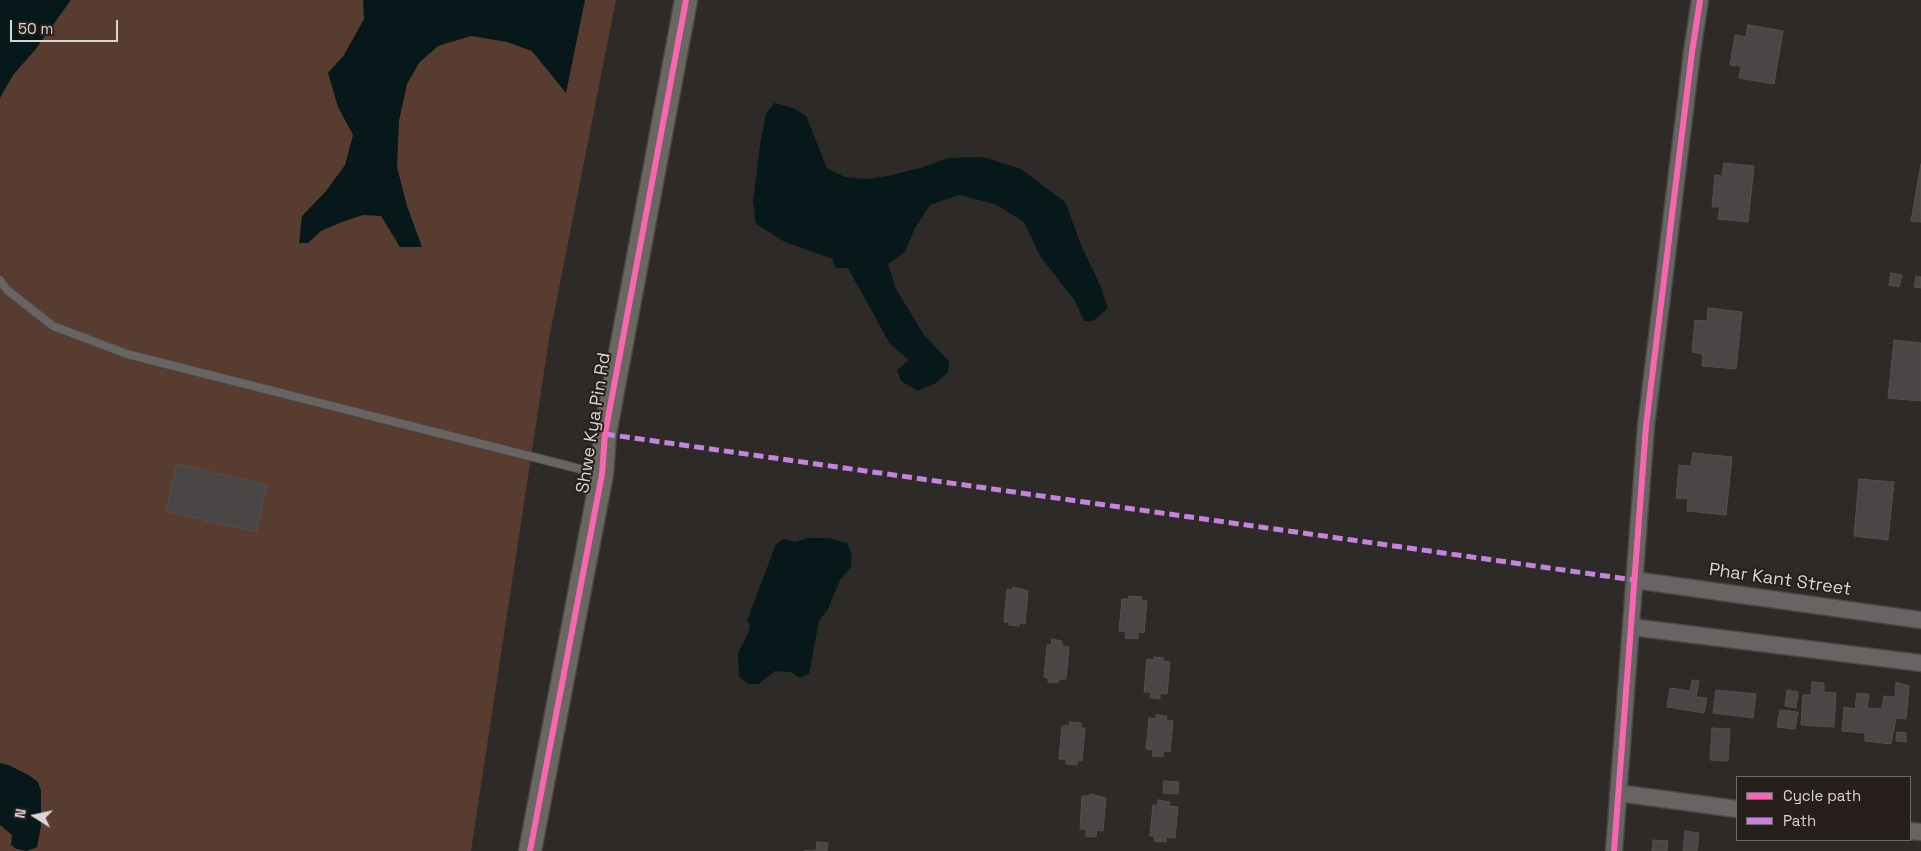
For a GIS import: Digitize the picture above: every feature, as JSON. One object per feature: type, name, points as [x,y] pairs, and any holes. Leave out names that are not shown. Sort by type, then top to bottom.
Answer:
[{"type":"street","name":"Shwe Kya Pin Rd","points":[[530,851],[602,474],[605,434],[686,0]]},
{"type":"street","points":[[1614,851],[1646,426],[1690,62],[1700,0]]},
{"type":"street","name":"Phar Kant Street","points":[[1634,580],[1921,620]]},
{"type":"street","points":[[1631,627],[1921,663]]},
{"type":"street","points":[[1618,793],[1736,808]]},
{"type":"lane","points":[[0,280],[7,290],[52,326],[127,354],[602,474]]},
{"type":"shaded area","points":[[0,0],[616,0],[549,339],[471,851],[0,851]]},
{"type":"shaded area","points":[[0,0],[71,0],[35,50],[13,75],[0,98]]},
{"type":"shaded area","points":[[363,0],[585,0],[566,93],[532,51],[507,42],[471,36],[438,46],[419,63],[407,84],[399,121],[397,167],[407,206],[422,247],[400,247],[381,216],[363,215],[321,231],[308,243],[299,243],[302,216],[326,191],[345,165],[353,135],[338,107],[328,73],[344,55],[364,19]]},
{"type":"shaded area","points":[[774,103],[793,108],[806,116],[827,168],[845,177],[866,179],[888,176],[920,168],[948,158],[983,157],[1021,169],[1065,202],[1108,308],[1093,321],[1084,321],[1075,301],[1040,256],[1024,222],[995,204],[959,195],[930,205],[915,228],[905,252],[888,264],[896,289],[924,335],[949,361],[948,372],[936,383],[918,391],[901,381],[897,370],[909,360],[890,344],[848,268],[835,268],[833,259],[785,242],[756,224],[753,201],[760,145],[766,114]]},
{"type":"shaded area","points":[[808,538],[828,538],[847,543],[852,555],[851,567],[840,580],[828,609],[819,621],[809,674],[800,678],[791,672],[775,671],[758,684],[748,684],[739,677],[738,653],[749,631],[750,625],[747,621],[776,544],[784,539],[795,542]]},
{"type":"shaded area","points":[[0,763],[11,766],[30,776],[38,782],[41,791],[41,826],[37,847],[27,851],[16,849],[11,845],[12,835],[0,825]]},
{"type":"building","points":[[1748,25],[1783,31],[1774,84],[1739,78],[1741,66],[1730,65],[1735,35],[1746,37]]},
{"type":"building","points":[[1724,163],[1754,166],[1748,222],[1718,219],[1720,207],[1712,207],[1715,175],[1722,176]]},
{"type":"building","points":[[1921,164],[1921,222],[1911,221]]},
{"type":"building","points":[[1891,273],[1902,275],[1899,287],[1889,285]]},
{"type":"building","points":[[1916,276],[1921,277],[1921,288],[1914,287]]},
{"type":"building","points":[[1708,308],[1742,312],[1736,369],[1702,366],[1703,354],[1692,352],[1695,320],[1707,321]]},
{"type":"building","points":[[1894,340],[1921,343],[1921,401],[1888,398]]},
{"type":"building","points":[[1693,453],[1732,457],[1726,515],[1687,511],[1688,499],[1676,498],[1679,465],[1691,466]]},
{"type":"building","points":[[177,464],[267,485],[256,532],[166,511]]},
{"type":"building","points":[[1859,479],[1894,482],[1888,540],[1854,536]]},
{"type":"building","points":[[1013,587],[1028,591],[1025,624],[1019,623],[1019,626],[1009,625],[1009,622],[1004,622],[1007,589],[1013,590]]},
{"type":"building","points":[[1129,596],[1142,597],[1141,600],[1147,601],[1144,633],[1138,632],[1138,639],[1125,638],[1126,631],[1119,631],[1122,599],[1129,599]]},
{"type":"building","points":[[1052,639],[1062,641],[1062,646],[1069,647],[1066,679],[1059,679],[1058,683],[1048,682],[1048,678],[1044,677],[1047,645],[1051,645]]},
{"type":"building","points":[[1154,657],[1163,658],[1163,661],[1170,662],[1167,694],[1160,693],[1160,699],[1150,698],[1151,692],[1144,692],[1147,659],[1154,660]]},
{"type":"building","points":[[1692,680],[1699,681],[1696,697],[1707,698],[1704,713],[1667,707],[1670,688],[1690,691]]},
{"type":"building","points":[[1812,682],[1824,683],[1824,692],[1836,693],[1834,727],[1801,725],[1803,695],[1811,695]]},
{"type":"building","points":[[1896,682],[1909,686],[1906,719],[1896,718],[1891,744],[1865,741],[1865,733],[1842,731],[1844,707],[1855,709],[1857,693],[1869,694],[1867,708],[1882,709],[1884,696],[1895,697]]},
{"type":"building","points":[[1716,690],[1756,694],[1753,718],[1713,713]]},
{"type":"building","points":[[1787,690],[1798,692],[1796,708],[1785,706]]},
{"type":"building","points":[[1780,710],[1798,712],[1795,729],[1777,727]]},
{"type":"building","points":[[1156,715],[1167,716],[1166,720],[1173,721],[1170,752],[1164,751],[1163,757],[1152,756],[1153,750],[1146,749],[1149,718],[1156,719]]},
{"type":"building","points":[[1070,722],[1081,723],[1081,728],[1085,728],[1082,761],[1078,760],[1077,765],[1066,764],[1066,759],[1059,759],[1062,726],[1069,726]]},
{"type":"building","points":[[1712,728],[1730,729],[1728,761],[1710,760]]},
{"type":"building","points":[[1897,732],[1906,733],[1906,742],[1896,741]]},
{"type":"building","points":[[1164,781],[1179,782],[1178,794],[1163,793]]},
{"type":"building","points":[[1090,794],[1106,798],[1103,831],[1097,830],[1096,837],[1086,836],[1086,829],[1080,829],[1082,796],[1090,796]]},
{"type":"building","points":[[1158,800],[1170,802],[1169,806],[1178,807],[1175,838],[1166,837],[1166,842],[1154,841],[1155,836],[1150,836],[1153,805],[1158,805]]},
{"type":"building","points":[[1685,831],[1699,833],[1697,851],[1683,851]]},
{"type":"building","points":[[1653,840],[1668,841],[1667,851],[1652,851]]},
{"type":"building","points":[[817,842],[828,843],[827,851],[816,851]]},
{"type":"marked path","points":[[605,434],[1634,580]]},
{"type":"cycle path","points":[[530,851],[602,474],[605,434],[686,0]]},
{"type":"cycle path","points":[[1614,851],[1646,426],[1700,0]]}]
